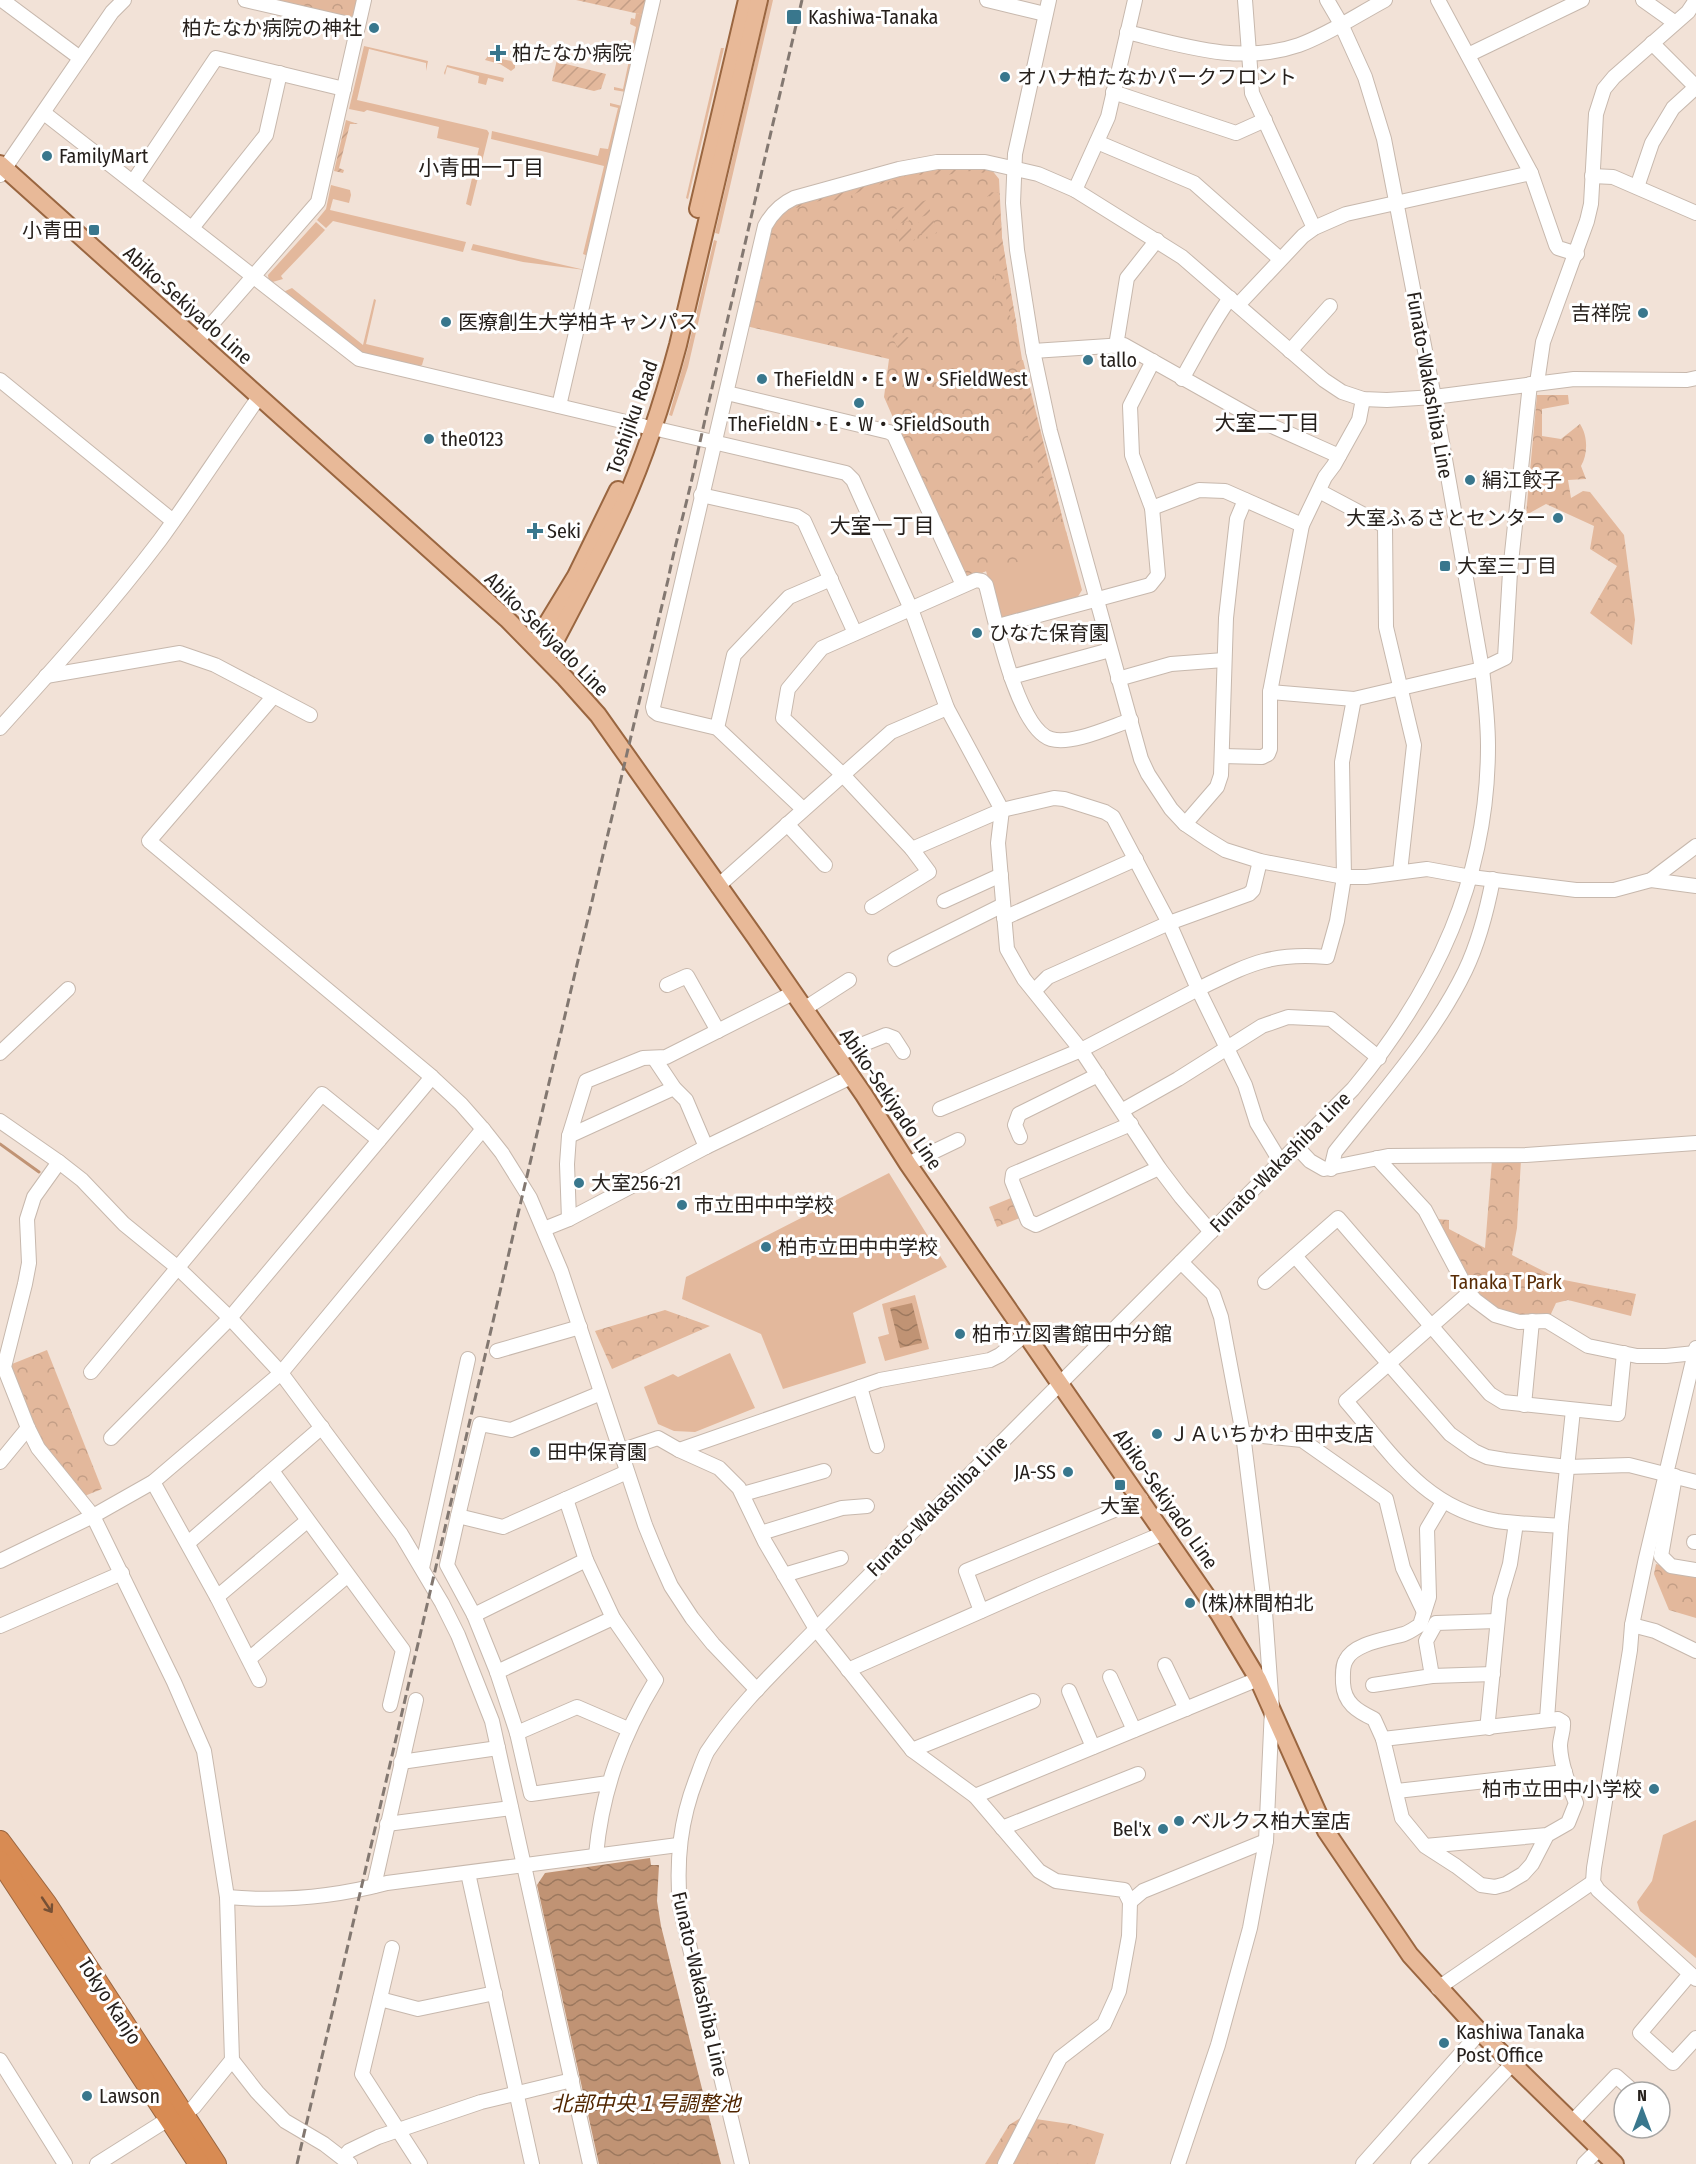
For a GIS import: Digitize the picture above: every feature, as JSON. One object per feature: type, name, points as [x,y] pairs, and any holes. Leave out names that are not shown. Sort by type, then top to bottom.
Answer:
[{"type":"highway","name":"Tokyo Kanjo","points":[[0,1841],[46,1903],[177,2116],[199,2164]]},
{"type":"highway","name":"Tokyo Kanjo","points":[[0,1862],[177,2116],[216,2164]]},
{"type":"main road","name":"Toshijiku Road","points":[[534,645],[591,546],[648,427],[747,0]]},
{"type":"main road","name":"Toshijiku Road","points":[[546,658],[614,525],[678,345],[759,0]]},
{"type":"main road","name":"Abiko-Sekiyado Line","points":[[2,169],[392,514],[534,645],[598,716],[835,1053],[908,1164],[1219,1614],[1258,1679],[1326,1831],[1410,1955],[1480,2032],[1615,2164]]},
{"type":"street","points":[[2,169],[44,113],[112,12],[124,0]]},
{"type":"street","points":[[245,0],[358,26]]},
{"type":"street","points":[[197,341],[318,202],[364,0]]},
{"type":"street","points":[[559,406],[653,0]]},
{"type":"street","points":[[987,0],[1047,7],[1018,134],[1013,168],[1016,233],[1033,351],[1050,430],[1141,759],[1171,809],[1185,824],[1225,850],[1260,861],[1344,877],[1366,877],[1427,869],[1576,890],[1614,890],[1651,880],[1696,846]]},
{"type":"street","points":[[1075,190],[1107,117],[1135,0]]},
{"type":"street","points":[[1245,0],[1252,93],[1314,228]]},
{"type":"street","name":"Funato-Wakashiba Line","points":[[742,2164],[680,1907],[677,1877],[678,1845],[690,1794],[706,1754],[757,1690],[816,1629],[1353,1089],[1404,1023],[1438,962],[1461,909],[1471,877],[1484,816],[1488,765],[1487,712],[1482,669],[1434,397],[1397,204],[1375,107],[1341,24],[1327,0]]},
{"type":"street","points":[[1127,32],[1219,53],[1248,55],[1278,51],[1301,44],[1385,0]]},
{"type":"street","points":[[1438,0],[1531,173],[1558,248],[1576,254]]},
{"type":"street","points":[[1468,55],[1582,0]]},
{"type":"street","points":[[1643,0],[1674,22]]},
{"type":"street","points":[[1270,692],[1354,699],[1482,669],[1505,658],[1510,572],[1533,383],[1543,342],[1576,254],[1591,204],[1595,122],[1599,100],[1614,77],[1688,12],[1696,0]]},
{"type":"street","points":[[3,6],[80,58]]},
{"type":"street","points":[[1637,187],[1652,143],[1673,108],[1696,88],[1652,43]]},
{"type":"street","points":[[133,182],[216,58],[344,89]]},
{"type":"street","points":[[192,228],[266,135],[280,73]]},
{"type":"street","points":[[1113,92],[1236,133],[1265,120]]},
{"type":"street","points":[[44,113],[359,359],[846,473],[853,480],[911,609],[947,708],[1002,810],[998,843],[1007,949],[1024,979],[1081,1050],[1180,1197],[1211,1232]]},
{"type":"street","points":[[1097,142],[1194,183],[1280,259]]},
{"type":"street","points":[[803,809],[717,728],[658,714],[653,707],[765,226],[779,207],[794,198],[921,164],[985,162],[1038,174],[1075,190],[1182,257],[1324,380],[1342,392],[1363,399],[1434,397],[1574,379],[1687,380],[1696,378]]},
{"type":"street","points":[[1182,379],[1214,320],[1314,228],[1346,214],[1531,173]]},
{"type":"street","points":[[1592,176],[1613,177],[1696,212]]},
{"type":"street","points":[[1116,346],[1126,278],[1157,240]]},
{"type":"street","points":[[1290,351],[1330,306]]},
{"type":"street","points":[[1033,351],[1124,345],[1254,418],[1339,456]]},
{"type":"street","points":[[998,626],[1150,585],[1158,575],[1152,508],[1132,455],[1130,406],[1153,361]]},
{"type":"street","points":[[0,381],[173,521]]},
{"type":"street","points":[[726,393],[894,435],[963,585]]},
{"type":"street","points":[[2,723],[85,633],[173,521],[259,397]]},
{"type":"street","points":[[1222,756],[1262,757],[1268,754],[1270,749],[1270,692],[1302,525],[1359,420],[1363,399]]},
{"type":"street","points":[[1152,508],[1199,490],[1225,491],[1302,525]]},
{"type":"street","points":[[1319,491],[1385,526],[1386,627],[1414,745],[1400,872]]},
{"type":"street","points":[[701,495],[801,518],[855,633]]},
{"type":"street","points":[[1185,824],[1217,787],[1221,775],[1226,618],[1237,519],[1245,500]]},
{"type":"street","points":[[717,728],[734,655],[789,597],[831,579]]},
{"type":"street","points":[[872,907],[929,872],[912,849],[843,775],[783,718],[788,689],[822,648],[963,585],[976,580],[982,581],[986,585],[1015,692],[1044,736],[1069,740],[1131,720]]},
{"type":"street","points":[[1011,677],[1110,650]]},
{"type":"street","points":[[45,676],[180,653],[215,665],[310,715]]},
{"type":"street","points":[[1118,679],[1171,664],[1224,660]]},
{"type":"street","points":[[273,697],[149,841],[432,1077],[483,1129],[531,1198],[544,1229],[561,1271],[645,1525],[671,1586],[706,1635],[757,1690]]},
{"type":"street","points":[[940,1109],[1081,1050],[1198,989],[1252,964],[1268,959],[1301,955],[1327,957],[1337,921],[1344,877],[1342,762],[1354,699]]},
{"type":"street","points":[[718,885],[891,732],[947,708]]},
{"type":"street","points":[[912,849],[1002,810],[1054,798],[1064,799],[1113,817],[1169,923],[1245,1085],[1257,1124],[1280,1161]]},
{"type":"street","points":[[787,824],[825,865]]},
{"type":"street","points":[[895,959],[1003,912],[1136,859]]},
{"type":"street","points":[[1035,990],[1048,977],[1169,923],[1249,894],[1253,890],[1260,861]]},
{"type":"street","points":[[944,901],[1001,875]]},
{"type":"street","points":[[1331,1169],[1335,1152],[1423,1039],[1466,970],[1483,923],[1493,879]]},
{"type":"street","points":[[1651,880],[1696,886]]},
{"type":"street","points":[[667,985],[687,976],[718,1031]]},
{"type":"street","points":[[804,1009],[849,980]]},
{"type":"street","points":[[0,1053],[68,989]]},
{"type":"street","points":[[569,1219],[567,1164],[569,1136],[586,1081],[643,1058],[666,1057],[793,993]]},
{"type":"street","points":[[1123,1110],[1263,1026],[1288,1017],[1331,1018],[1379,1058]]},
{"type":"street","points":[[1404,1023],[1423,1039]]},
{"type":"street","points":[[835,1053],[886,1035],[894,1038],[903,1052]]},
{"type":"street","points":[[654,1058],[674,1088],[686,1100],[706,1147]]},
{"type":"street","points":[[1020,1137],[1015,1125],[1019,1114],[1098,1076]]},
{"type":"street","points":[[111,1438],[230,1318],[432,1077]]},
{"type":"street","points":[[544,1229],[569,1219],[706,1147],[851,1077]]},
{"type":"street","points":[[569,1136],[674,1088]]},
{"type":"street","points":[[91,1372],[322,1094],[379,1140]]},
{"type":"street","points":[[0,1121],[82,1180],[124,1224],[178,1268],[230,1318],[281,1373],[401,1534],[422,1568],[458,1635],[480,1687],[498,1748],[590,2164]]},
{"type":"street","points":[[1131,1124],[1013,1174],[1012,1181],[1028,1221],[1036,1225],[1160,1168]]},
{"type":"street","points":[[0,1561],[93,1516],[153,1482],[281,1373],[483,1129]]},
{"type":"street","points":[[908,1164],[958,1140]]},
{"type":"street","points":[[1296,1146],[1318,1167],[1331,1169],[1388,1156],[1526,1155],[1696,1143]]},
{"type":"street","points":[[1377,1158],[1425,1210],[1469,1293],[1495,1316],[1519,1322],[1547,1321],[1588,1346],[1637,1356],[1666,1356],[1695,1351],[1693,1382],[1671,1475],[1646,1558],[1632,1625],[1593,1882],[1598,1890],[1693,1977],[1641,2033],[1673,2063],[1696,2038]]},
{"type":"street","points":[[59,1162],[34,1197],[27,1219],[29,1263],[4,1367],[38,1448],[93,1516],[174,1682],[204,1751],[227,1898],[232,2060],[257,2092],[285,2121],[347,2161],[349,2151],[398,2130],[481,2102],[572,2080]]},
{"type":"street","points":[[1265,1282],[1338,1218],[1490,1394],[1503,1402],[1618,1414],[1624,1353]]},
{"type":"street","points":[[1295,1256],[1450,1434],[1474,1451],[1487,1457],[1504,1460],[1568,1467],[1629,1465],[1696,1482]]},
{"type":"street","points":[[1178,2164],[1231,1999],[1250,1928],[1266,1840],[1272,1708],[1265,1612],[1243,1434],[1217,1303],[1207,1286],[1180,1262]]},
{"type":"street","points":[[1469,1293],[1346,1401],[1411,1477],[1443,1502],[1481,1517],[1516,1523],[1561,1526]]},
{"type":"street","points":[[1524,1405],[1532,1321]]},
{"type":"street","points":[[497,1350],[580,1327]]},
{"type":"street","points":[[679,1450],[880,1380],[990,1360],[1000,1355],[1026,1334]]},
{"type":"street","points":[[422,1568],[468,1359]]},
{"type":"street","points":[[860,1387],[877,1446]]},
{"type":"street","points":[[601,1393],[511,1430],[480,1424],[447,1565],[474,1615],[497,1672],[517,1733],[531,1794],[608,1783]]},
{"type":"street","points":[[1547,1719],[1561,1526],[1573,1410]]},
{"type":"street","points":[[188,1543],[322,1427]]},
{"type":"street","points":[[0,1462],[28,1428]]},
{"type":"street","points":[[1243,1434],[1302,1440],[1386,1498],[1403,1568],[1424,1612]]},
{"type":"street","points":[[620,1451],[658,1438],[719,1468],[739,1488],[761,1533],[816,1629],[912,1750],[975,1796],[1039,1871],[1056,1881],[1124,1890],[1130,1902],[1129,1936],[1119,1991],[1104,2024],[1060,2058],[1005,2164]]},
{"type":"street","points":[[272,1471],[403,1650],[390,1705]]},
{"type":"street","points":[[742,1494],[824,1471]]},
{"type":"street","points":[[458,1516],[503,1527],[627,1472]]},
{"type":"street","points":[[1671,1475],[1660,1556],[1671,1566],[1696,1570]]},
{"type":"street","points":[[153,1482],[217,1597],[259,1680]]},
{"type":"street","points":[[566,1499],[586,1560],[614,1618],[657,1680],[628,1730],[608,1783],[596,1855]]},
{"type":"street","points":[[981,1611],[966,1571],[1141,1499]]},
{"type":"street","points":[[1443,1502],[1427,1529],[1429,1597],[1424,1618],[1420,1625],[1407,1633],[1363,1645],[1347,1657],[1343,1691],[1360,1713],[1374,1719],[1383,1739],[1402,1818],[1425,1846],[1480,1885],[1495,1887],[1506,1884],[1523,1874],[1532,1864],[1547,1835]]},
{"type":"street","points":[[761,1533],[842,1508],[867,1506]]},
{"type":"street","points":[[217,1597],[307,1521]]},
{"type":"street","points":[[1489,1728],[1500,1598],[1516,1523]]},
{"type":"street","points":[[848,1670],[1164,1533]]},
{"type":"street","points":[[784,1575],[842,1558]]},
{"type":"street","points":[[474,1615],[586,1560]]},
{"type":"street","points":[[0,1626],[122,1574]]},
{"type":"street","points":[[249,1659],[347,1576]]},
{"type":"street","points":[[497,1672],[614,1618]]},
{"type":"street","points":[[1432,1676],[1426,1641],[1436,1623],[1497,1621]]},
{"type":"street","points":[[1632,1625],[1655,1631],[1696,1651]]},
{"type":"street","points":[[1166,1665],[1186,1709]]},
{"type":"street","points":[[1373,1685],[1432,1676],[1493,1674]]},
{"type":"street","points":[[1110,1677],[1134,1730]]},
{"type":"street","points":[[975,1796],[1258,1679]]},
{"type":"street","points":[[1069,1691],[1093,1747]]},
{"type":"street","points":[[374,1886],[416,1700]]},
{"type":"street","points":[[912,1750],[1033,1701]]},
{"type":"street","points":[[517,1733],[577,1707],[628,1730]]},
{"type":"street","points":[[1383,1739],[1489,1728],[1547,1719],[1558,1719],[1563,1722],[1560,1744],[1565,1772],[1576,1803],[1568,1823],[1547,1835],[1425,1846]]},
{"type":"street","points":[[401,1762],[498,1748]]},
{"type":"street","points":[[1397,1791],[1565,1772]]},
{"type":"street","points":[[1002,1828],[1138,1774]]},
{"type":"street","points":[[387,1824],[511,1808]]},
{"type":"street","points":[[1130,1902],[1143,1891],[1266,1840]]},
{"type":"street","points":[[227,1898],[310,1898],[351,1893],[387,1883],[678,1845]]},
{"type":"street","points":[[468,1873],[532,2164]]},
{"type":"street","points":[[1438,1988],[1593,1882]]},
{"type":"street","points":[[392,1948],[362,2074],[420,2164]]},
{"type":"street","points":[[380,1999],[418,2009],[495,1993]]},
{"type":"street","points":[[1363,2164],[1480,2032]]},
{"type":"street","points":[[0,2060],[65,2164]]},
{"type":"street","points":[[97,2164],[194,2107],[232,2060]]},
{"type":"street","points":[[1418,2164],[1512,2064]]},
{"type":"street","points":[[1572,2122],[1612,2080]]},
{"type":"street","points":[[1584,2164],[1599,2149]]},
{"type":"green space","points":[[267,0],[359,0],[355,14],[348,19]]},
{"type":"green space","points":[[576,0],[647,0],[644,15]]},
{"type":"green space","points":[[769,0],[773,0],[719,234],[715,233]]},
{"type":"green space","points":[[636,13],[644,15],[626,92],[614,90],[614,87],[623,89],[636,27],[630,24],[631,18],[635,19]]},
{"type":"green space","points":[[364,46],[428,61],[426,71],[426,63],[369,49],[357,100],[487,130],[489,133],[471,206],[466,204],[479,148],[437,138],[439,127],[367,110],[364,112],[349,109]]},
{"type":"green space","points":[[721,48],[724,48],[688,199],[686,198]]},
{"type":"green space","points":[[559,51],[564,53],[562,63],[606,74],[601,89],[594,91],[552,81]]},
{"type":"green space","points":[[488,56],[511,61],[515,68],[511,71],[500,64],[485,60]]},
{"type":"green space","points":[[447,65],[504,78],[503,82],[488,78],[486,85],[478,83],[479,76],[447,67],[445,75]]},
{"type":"green space","points":[[610,103],[622,106],[588,256],[583,254],[604,166],[491,139],[492,131],[598,156],[600,148],[608,149],[618,108],[610,106]]},
{"type":"green space","points":[[346,120],[358,124],[350,124],[339,168],[344,170],[343,173],[334,171]]},
{"type":"green space","points":[[962,166],[992,170],[985,173],[967,171],[947,175],[926,174],[905,177],[902,173],[922,169]]},
{"type":"green space","points":[[922,169],[991,169],[999,179],[1002,238],[1023,365],[1070,547],[986,571],[968,579],[963,577],[884,397],[889,359],[746,326],[768,231],[787,206]]},
{"type":"green space","points":[[895,175],[895,180],[867,188],[842,200],[819,201],[796,208],[792,204]]},
{"type":"green space","points":[[331,185],[350,190],[351,195],[349,203],[333,199],[330,210],[466,242],[463,252],[333,221],[326,228],[317,220],[326,209]]},
{"type":"green space","points":[[990,192],[999,193],[1007,270],[995,272],[997,285],[993,271],[1001,269],[993,199],[989,196],[981,199],[979,196]]},
{"type":"green space","points":[[927,200],[931,214],[917,218],[913,204]]},
{"type":"green space","points":[[904,207],[909,221],[894,225],[890,211]]},
{"type":"green space","points":[[933,219],[937,233],[923,238],[918,223]]},
{"type":"green space","points":[[316,222],[325,230],[281,276],[283,279],[269,283],[268,275]]},
{"type":"green space","points":[[910,226],[915,240],[900,244],[896,230]]},
{"type":"green space","points":[[714,240],[717,241],[688,367],[672,416],[669,415]]},
{"type":"green space","points":[[473,244],[585,270],[523,262],[471,250]]},
{"type":"green space","points":[[1009,283],[1017,327],[1013,328],[1003,284]]},
{"type":"green space","points":[[292,288],[363,345],[374,299],[376,300],[366,344],[424,358],[422,365],[416,368],[365,356],[281,293]]},
{"type":"green space","points":[[892,332],[912,339],[905,352],[900,352]]},
{"type":"green space","points":[[1017,357],[1018,361],[1023,360],[1062,517],[1060,522],[1056,520],[1044,478],[1027,434],[1025,404],[1018,387],[1022,387],[1015,360],[1010,360]]},
{"type":"green space","points":[[1537,395],[1568,395],[1569,404],[1542,409],[1542,436],[1561,439],[1580,424],[1586,439],[1585,456],[1581,466],[1586,479],[1568,480],[1571,498],[1583,491],[1590,492],[1624,535],[1635,620],[1632,645],[1590,613],[1617,566],[1590,549],[1594,526],[1546,504],[1526,515]]},
{"type":"green space","points":[[1066,531],[1082,590],[1077,598],[1003,620],[999,617],[986,571],[968,579]]},
{"type":"green space","name":"Tanaka T Park","points":[[1492,1160],[1521,1160],[1517,1228],[1512,1255],[1559,1279],[1636,1294],[1631,1316],[1568,1300],[1556,1303],[1550,1316],[1515,1315],[1495,1308],[1478,1292],[1454,1254],[1437,1219],[1449,1220],[1449,1229],[1485,1248]]},
{"type":"green space","points":[[889,1173],[947,1267],[853,1313],[866,1363],[783,1389],[761,1334],[682,1299],[686,1277]]},
{"type":"green space","points":[[1011,1198],[1020,1218],[997,1227],[989,1207]]},
{"type":"green space","points":[[915,1295],[929,1349],[885,1361],[878,1337],[889,1334],[882,1304]]},
{"type":"green space","points":[[665,1310],[710,1326],[612,1369],[595,1331]]},
{"type":"green space","points":[[47,1350],[102,1489],[82,1497],[43,1448],[7,1366]]},
{"type":"green space","points":[[730,1353],[755,1408],[695,1432],[674,1431],[658,1424],[644,1387],[673,1374],[678,1377]]},
{"type":"green space","points":[[1656,1564],[1696,1574],[1696,1618],[1669,1610],[1654,1574]]},
{"type":"green space","points":[[1696,1820],[1696,1958],[1640,1911],[1637,1902],[1652,1881],[1663,1835]]},
{"type":"green space","points":[[1022,2117],[1070,2124],[1104,2134],[1095,2164],[985,2164],[1009,2125]]},
{"type":"water","points":[[912,1303],[922,1343],[900,1348],[890,1308]]},
{"type":"water","name":"北部中央１号調整池","points":[[650,1858],[651,1865],[659,1865],[657,1901],[661,1926],[721,2164],[599,2164],[537,1885],[545,1873]]},
{"type":"waterway","points":[[0,1144],[39,1172]]},
{"type":"railway","points":[[297,2164],[802,0]]},
{"type":"place","name":"Kashiwa-Tanaka","points":[[794,17]]},
{"type":"place","name":"柏たなか病院の神社","points":[[374,28]]},
{"type":"place","name":"柏たなか病院","points":[[498,53]]},
{"type":"place","name":"オハナ柏たなかパークフロント","points":[[1005,77]]},
{"type":"place","name":"FamilyMart","points":[[47,156]]},
{"type":"place","name":"小青田","points":[[94,230]]},
{"type":"place","name":"吉祥院","points":[[1643,313]]},
{"type":"place","name":"医療創生大学柏キャンパス","points":[[446,322]]},
{"type":"place","name":"tallo","points":[[1088,360]]},
{"type":"place","name":"TheFieldN・E・W・SFieldWest","points":[[762,379]]},
{"type":"place","name":"TheFieldN・E・W・SFieldSouth","points":[[859,403]]},
{"type":"place","name":"the0123","points":[[429,439]]},
{"type":"place","name":"絹江餃子","points":[[1470,480]]},
{"type":"place","name":"大室ふるさとセンター","points":[[1558,518]]},
{"type":"place","name":"Seki","points":[[535,531]]},
{"type":"place","name":"大室三丁目","points":[[1445,566]]},
{"type":"place","name":"ひなた保育園","points":[[977,633]]},
{"type":"place","name":"大室256-21","points":[[579,1183]]},
{"type":"place","name":"市立田中中学校","points":[[682,1205]]},
{"type":"place","name":"柏市立田中中学校","points":[[766,1247]]},
{"type":"place","name":"柏市立図書館田中分館","points":[[960,1334]]},
{"type":"place","name":"ＪＡいちかわ 田中支店","points":[[1157,1434]]},
{"type":"place","name":"田中保育園","points":[[535,1452]]},
{"type":"place","name":"JA-SS","points":[[1068,1472]]},
{"type":"place","name":"大室","points":[[1120,1485]]},
{"type":"place","name":"(株)林間柏北","points":[[1190,1603]]},
{"type":"place","name":"柏市立田中小学校","points":[[1654,1789]]},
{"type":"place","name":"ベルクス柏大室店","points":[[1179,1821]]},
{"type":"place","name":"Bel'x","points":[[1163,1829]]},
{"type":"place","name":"Kashiwa Tanaka Post Office","points":[[1444,2043]]},
{"type":"place","name":"Lawson","points":[[87,2096]]},
{"type":"district","name":"小青田一丁目","points":[[481,168]]},
{"type":"district","name":"大室二丁目","points":[[1267,423]]},
{"type":"district","name":"大室一丁目","points":[[882,526]]}]
